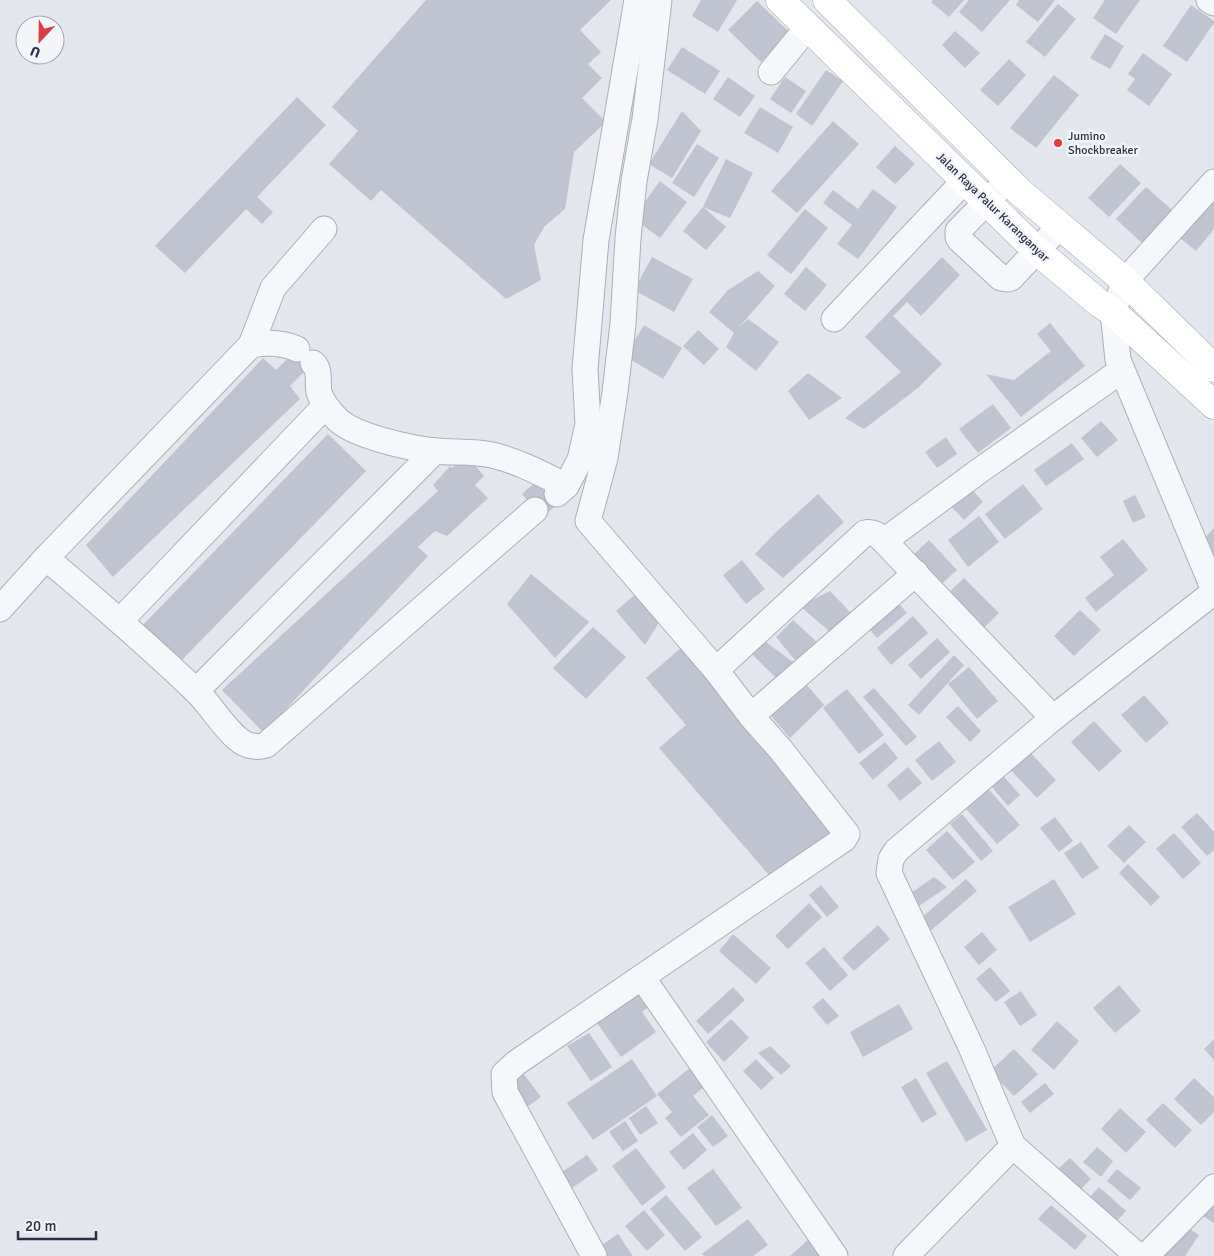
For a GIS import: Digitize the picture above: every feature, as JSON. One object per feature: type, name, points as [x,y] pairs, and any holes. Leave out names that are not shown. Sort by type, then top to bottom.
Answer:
[{"type":"main road","name":"Jalan Raya Palur Karanganyar","points":[[780,0],[1037,251],[1099,303],[1113,312],[1214,405]]},
{"type":"main road","points":[[831,1],[1008,180],[1125,281],[1214,368]]},
{"type":"street","points":[[251,345],[280,343],[305,356],[318,369],[320,392],[325,406],[339,421],[355,431],[377,439],[435,451],[460,451],[492,455],[528,467],[561,490],[580,460],[588,424],[585,369],[596,240],[637,0]]},
{"type":"street","points":[[594,1256],[505,1092],[504,1074],[516,1063],[846,837],[846,831],[781,750],[750,716],[716,670],[588,521],[605,458],[615,392],[623,324],[633,190],[645,119],[659,0]]},
{"type":"street","points":[[1209,0],[1214,3]]},
{"type":"street","points":[[771,72],[807,28]]},
{"type":"street","points":[[834,319],[964,180]]},
{"type":"street","points":[[1008,180],[958,231],[960,240],[1001,278],[1011,278],[1060,226]]},
{"type":"street","points":[[1138,1256],[1013,1146],[971,1047],[889,873],[889,866],[896,851],[1053,718],[1214,591],[1118,360],[1113,312],[1125,281],[1214,182]]},
{"type":"street","points":[[0,609],[46,558],[251,345],[273,288],[324,229]]},
{"type":"street","points":[[884,540],[1122,370]]},
{"type":"street","points":[[120,621],[325,406]]},
{"type":"street","points":[[196,691],[435,451]]},
{"type":"street","points":[[46,558],[120,621],[196,691],[239,740],[259,748],[266,745],[535,510]]},
{"type":"street","points":[[716,670],[865,533],[873,532],[884,540],[1053,718]]},
{"type":"street","points":[[750,716],[916,574]]},
{"type":"street","points":[[642,976],[835,1256]]},
{"type":"street","points":[[906,1256],[1013,1146]]},
{"type":"street","points":[[1146,1256],[1213,1190]]},
{"type":"building","points":[[426,0],[611,0],[580,30],[601,52],[588,64],[602,78],[582,98],[606,122],[574,152],[565,209],[544,227],[534,245],[541,280],[506,299],[381,190],[371,201],[329,164],[358,131],[332,107]]},
{"type":"building","points":[[701,0],[737,0],[718,32],[692,16]]},
{"type":"building","points":[[933,0],[964,0],[949,17],[931,2]]},
{"type":"building","points":[[969,0],[1010,0],[982,32],[959,12]]},
{"type":"building","points":[[1019,0],[1055,0],[1038,22],[1016,5]]},
{"type":"building","points":[[1105,0],[1140,0],[1116,34],[1093,18]]},
{"type":"building","points":[[757,1],[790,33],[761,62],[728,30]]},
{"type":"building","points":[[1058,4],[1076,19],[1045,57],[1026,42]]},
{"type":"building","points":[[1191,5],[1214,21],[1214,23],[1187,62],[1163,46]]},
{"type":"building","points":[[955,31],[980,53],[965,68],[942,45]]},
{"type":"building","points":[[1105,34],[1124,46],[1110,69],[1090,58]]},
{"type":"building","points":[[682,47],[720,71],[705,94],[667,70]]},
{"type":"building","points":[[1143,53],[1172,74],[1149,106],[1127,90],[1135,79],[1128,74]]},
{"type":"building","points":[[1009,59],[1026,75],[998,106],[980,90]]},
{"type":"building","points":[[826,70],[843,81],[812,126],[796,114]]},
{"type":"building","points":[[1054,75],[1079,95],[1036,148],[1010,128]]},
{"type":"building","points":[[728,77],[755,96],[740,117],[713,99]]},
{"type":"building","points":[[785,77],[806,91],[791,113],[770,99]]},
{"type":"building","points":[[297,97],[326,125],[257,197],[273,212],[262,224],[246,209],[185,273],[155,246]]},
{"type":"building","points":[[760,107],[793,127],[778,153],[744,133]]},
{"type":"building","points":[[682,111],[701,131],[672,178],[649,164]]},
{"type":"building","points":[[833,121],[859,144],[797,213],[771,191]]},
{"type":"building","points":[[697,144],[719,158],[694,197],[672,183]]},
{"type":"building","points":[[895,146],[915,164],[895,184],[876,167]]},
{"type":"building","points":[[726,159],[753,173],[730,218],[703,207]]},
{"type":"building","points":[[1120,164],[1141,183],[1109,217],[1088,198]]},
{"type":"building","points":[[660,181],[687,202],[660,238],[633,218]]},
{"type":"building","points":[[1146,187],[1173,211],[1143,244],[1116,219]]},
{"type":"building","points":[[1214,187],[1214,229],[1196,251],[1175,234]]},
{"type":"building","points":[[873,189],[897,207],[858,259],[837,244],[852,225],[823,203],[833,190],[858,209]]},
{"type":"building","points":[[703,207],[726,227],[706,250],[683,231]]},
{"type":"building","points":[[805,209],[828,228],[791,274],[767,255]]},
{"type":"building","points":[[652,257],[693,279],[674,312],[634,290]]},
{"type":"building","points":[[942,257],[960,275],[921,316],[907,302],[893,316],[942,364],[918,388],[864,429],[845,418],[901,372],[865,337]]},
{"type":"building","points":[[806,267],[827,285],[805,311],[784,294]]},
{"type":"building","points":[[758,271],[775,286],[739,327],[748,319],[779,342],[756,371],[726,347],[734,333],[709,312],[728,290]]},
{"type":"building","points":[[1050,323],[1085,366],[1021,417],[986,374],[1014,380],[1051,351],[1037,334]]},
{"type":"building","points":[[644,325],[682,348],[663,379],[625,356]]},
{"type":"building","points":[[698,330],[719,349],[704,365],[683,346]]},
{"type":"building","points":[[300,346],[315,361],[290,386],[300,399],[113,577],[86,545],[263,358],[276,370]]},
{"type":"building","points":[[808,373],[842,398],[809,420],[788,391]]},
{"type":"building","points":[[993,404],[1011,428],[978,453],[959,429]]},
{"type":"building","points":[[1101,421],[1118,440],[1097,457],[1081,438]]},
{"type":"building","points":[[328,434],[366,471],[179,663],[141,627]]},
{"type":"building","points":[[946,437],[957,454],[937,468],[925,452]]},
{"type":"building","points":[[1072,443],[1084,459],[1046,486],[1034,470]]},
{"type":"building","points":[[467,456],[484,476],[475,485],[488,498],[447,536],[435,531],[418,547],[428,556],[264,733],[222,690],[438,491],[433,485],[450,466],[452,468]]},
{"type":"building","points":[[543,475],[562,501],[541,518],[522,494]]},
{"type":"building","points":[[1023,484],[1043,509],[1005,539],[985,514]]},
{"type":"building","points":[[968,485],[983,502],[964,520],[948,503]]},
{"type":"building","points":[[818,494],[844,522],[783,578],[755,554]]},
{"type":"building","points":[[1135,495],[1146,517],[1133,523],[1123,501]]},
{"type":"building","points":[[979,516],[999,542],[968,567],[948,540]]},
{"type":"building","points":[[1214,528],[1214,558],[1199,544]]},
{"type":"building","points":[[1123,539],[1148,570],[1096,612],[1085,598],[1114,575],[1100,557]]},
{"type":"building","points":[[929,540],[957,570],[938,587],[911,557]]},
{"type":"building","points":[[742,560],[765,589],[746,604],[723,575]]},
{"type":"building","points":[[531,574],[589,622],[555,658],[507,604]]},
{"type":"building","points":[[964,578],[999,613],[980,632],[945,596]]},
{"type":"building","points":[[640,590],[663,616],[645,645],[616,611]]},
{"type":"building","points":[[830,591],[850,612],[830,632],[800,606]]},
{"type":"building","points":[[895,599],[907,613],[877,638],[865,624]]},
{"type":"building","points":[[1080,610],[1101,630],[1074,656],[1054,636]]},
{"type":"building","points":[[913,616],[928,633],[891,665],[877,648]]},
{"type":"building","points":[[793,620],[819,644],[795,660],[776,637]]},
{"type":"building","points":[[593,627],[626,657],[586,699],[553,668]]},
{"type":"building","points":[[937,638],[950,652],[921,679],[908,665]]},
{"type":"building","points":[[762,639],[793,662],[777,679],[749,651]]},
{"type":"building","points":[[681,648],[837,828],[775,882],[659,748],[686,725],[646,678]]},
{"type":"building","points":[[954,655],[964,665],[919,715],[908,705]]},
{"type":"building","points":[[969,667],[998,701],[977,719],[948,684]]},
{"type":"building","points":[[800,677],[824,705],[790,738],[766,710]]},
{"type":"building","points":[[874,688],[917,737],[906,746],[863,697]]},
{"type":"building","points":[[847,689],[884,735],[859,754],[823,708]]},
{"type":"building","points":[[1144,695],[1169,723],[1146,743],[1121,715]]},
{"type":"building","points":[[958,706],[981,731],[970,742],[946,717]]},
{"type":"building","points":[[1094,721],[1122,751],[1099,772],[1071,742]]},
{"type":"building","points":[[939,741],[956,762],[932,781],[915,760]]},
{"type":"building","points":[[885,742],[898,758],[873,780],[859,763]]},
{"type":"building","points":[[1027,749],[1056,780],[1037,798],[1008,767]]},
{"type":"building","points":[[908,767],[922,783],[900,801],[887,785]]},
{"type":"building","points":[[999,771],[1020,795],[1008,806],[987,781]]},
{"type":"building","points":[[984,784],[1020,825],[997,844],[962,804]]},
{"type":"building","points":[[1197,813],[1214,832],[1214,850],[1207,856],[1181,827]]},
{"type":"building","points":[[962,814],[993,851],[981,861],[950,824]]},
{"type":"building","points":[[1055,817],[1073,841],[1059,852],[1040,828]]},
{"type":"building","points":[[1129,825],[1146,842],[1124,863],[1107,846]]},
{"type":"building","points":[[947,831],[975,862],[953,880],[926,850]]},
{"type":"building","points":[[1174,833],[1201,863],[1183,879],[1156,849]]},
{"type":"building","points":[[1081,842],[1099,868],[1082,879],[1064,853]]},
{"type":"building","points":[[1128,864],[1160,897],[1151,906],[1119,873]]},
{"type":"building","points":[[934,877],[947,887],[913,910],[904,898]]},
{"type":"building","points":[[966,879],[977,891],[929,932],[919,920]]},
{"type":"building","points":[[1054,879],[1076,914],[1030,942],[1008,907]]},
{"type":"building","points":[[821,885],[839,907],[827,917],[809,895]]},
{"type":"building","points":[[809,903],[822,917],[788,949],[775,936]]},
{"type":"building","points":[[878,925],[890,939],[854,971],[842,958]]},
{"type":"building","points":[[982,932],[997,950],[979,965],[964,947]]},
{"type":"building","points":[[733,934],[771,968],[756,984],[719,951]]},
{"type":"building","points":[[824,947],[848,975],[830,991],[805,963]]},
{"type":"building","points":[[990,967],[1010,991],[996,1002],[976,979]]},
{"type":"building","points":[[1119,985],[1141,1011],[1115,1033],[1093,1008]]},
{"type":"building","points":[[640,987],[652,1004],[642,1012],[656,1032],[621,1057],[595,1020]]},
{"type":"building","points":[[733,987],[745,1000],[708,1034],[696,1021]]},
{"type":"building","points":[[1021,991],[1037,1015],[1020,1026],[1004,1002]]},
{"type":"building","points":[[823,998],[839,1016],[827,1025],[812,1007]]},
{"type":"building","points":[[899,1004],[913,1029],[863,1057],[850,1032]]},
{"type":"building","points":[[731,1019],[749,1038],[724,1062],[706,1042]]},
{"type":"building","points":[[1057,1021],[1079,1041],[1054,1070],[1031,1050]]},
{"type":"building","points":[[589,1033],[612,1067],[591,1081],[567,1046]]},
{"type":"building","points":[[1214,1039],[1214,1060],[1204,1049]]},
{"type":"building","points":[[770,1046],[791,1066],[781,1075],[758,1053]]},
{"type":"building","points":[[1014,1049],[1038,1074],[1014,1096],[990,1071]]},
{"type":"building","points":[[632,1059],[657,1096],[593,1140],[567,1103]]},
{"type":"building","points":[[756,1059],[774,1078],[761,1090],[743,1071]]},
{"type":"building","points":[[947,1061],[987,1130],[966,1142],[926,1073]]},
{"type":"building","points":[[690,1068],[705,1086],[693,1096],[709,1115],[681,1137],[665,1118],[672,1112],[657,1094]]},
{"type":"building","points":[[522,1072],[541,1097],[527,1107],[509,1082]]},
{"type":"building","points":[[916,1078],[937,1114],[922,1123],[901,1087]]},
{"type":"building","points":[[1194,1078],[1214,1097],[1214,1112],[1201,1125],[1174,1099]]},
{"type":"building","points":[[1045,1083],[1054,1094],[1030,1113],[1021,1102]]},
{"type":"building","points":[[1163,1103],[1192,1130],[1175,1148],[1146,1120]]},
{"type":"building","points":[[646,1106],[658,1123],[640,1135],[629,1118]]},
{"type":"building","points":[[1120,1108],[1146,1132],[1126,1153],[1101,1129]]},
{"type":"building","points":[[712,1115],[728,1136],[713,1147],[697,1127]]},
{"type":"building","points":[[625,1121],[638,1141],[623,1151],[609,1132]]},
{"type":"building","points":[[693,1133],[707,1150],[684,1170],[669,1152]]},
{"type":"building","points":[[1097,1147],[1113,1161],[1101,1177],[1083,1162]]},
{"type":"building","points":[[636,1148],[666,1187],[642,1206],[612,1166]]},
{"type":"building","points":[[587,1155],[598,1170],[572,1188],[562,1172]]},
{"type":"building","points":[[1070,1158],[1091,1179],[1078,1192],[1057,1170]]},
{"type":"building","points":[[713,1169],[742,1208],[716,1226],[687,1188]]},
{"type":"building","points":[[1117,1169],[1141,1188],[1130,1200],[1107,1181]]},
{"type":"building","points":[[1099,1187],[1126,1211],[1114,1224],[1087,1200]]},
{"type":"building","points":[[666,1195],[702,1237],[685,1251],[650,1209]]},
{"type":"building","points":[[1051,1205],[1087,1236],[1075,1250],[1038,1219]]},
{"type":"building","points":[[1210,1205],[1214,1207],[1214,1223],[1203,1216]]},
{"type":"building","points":[[644,1210],[665,1235],[647,1251],[625,1226]]},
{"type":"building","points":[[748,1219],[768,1245],[753,1256],[704,1256],[702,1254]]},
{"type":"building","points":[[1190,1229],[1199,1235],[1185,1256],[1164,1256],[1161,1254]]},
{"type":"building","points":[[618,1234],[633,1256],[606,1256],[599,1247]]},
{"type":"building","points":[[809,1239],[825,1256],[790,1256]]},
{"type":"place","name":"Jumino Shockbreaker","points":[[1058,143]]}]
